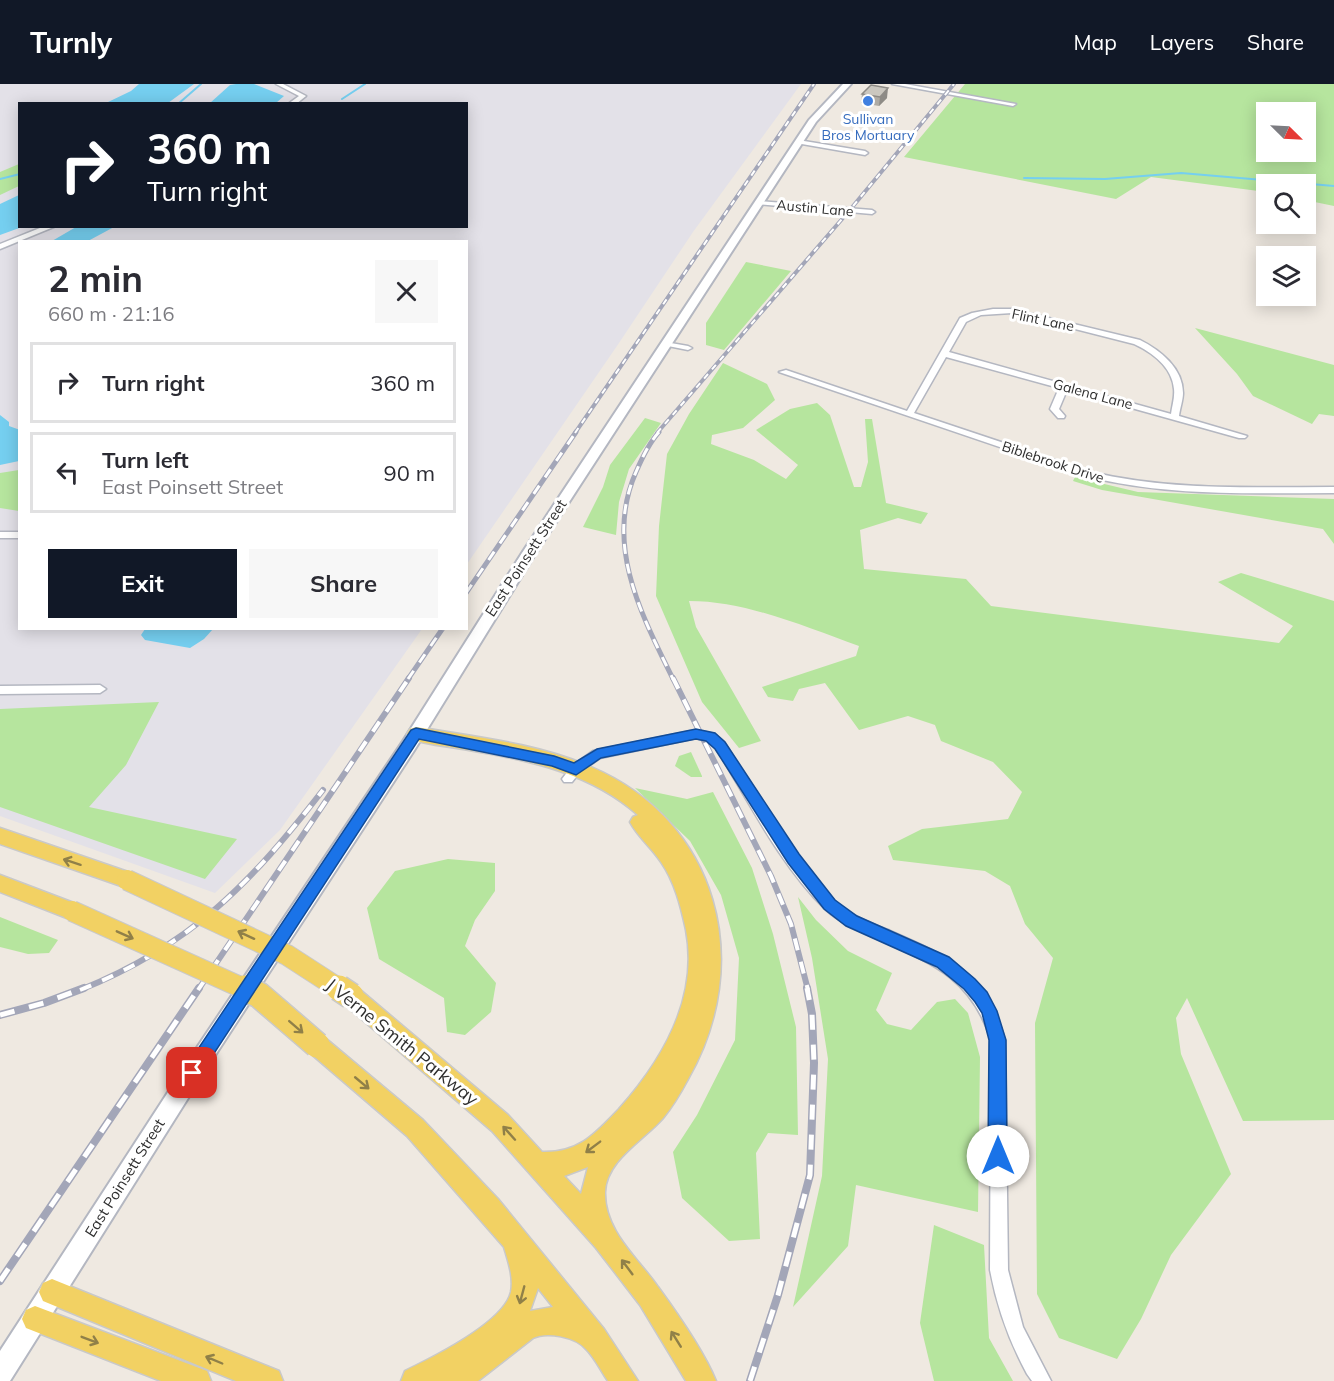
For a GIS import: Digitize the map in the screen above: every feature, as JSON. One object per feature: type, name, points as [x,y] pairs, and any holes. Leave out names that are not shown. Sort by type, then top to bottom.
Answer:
[{"type":"main road","name":"East Poinsett Street","points":[[0,1374],[205,1053],[412,739],[534,546],[798,142],[819,112],[847,84]]},
{"type":"main road","points":[[412,739],[518,765],[595,777],[631,797],[671,835],[694,872],[705,908],[711,940],[710,991],[702,1023],[688,1057],[655,1109],[610,1155],[595,1178],[593,1202],[605,1239]]},
{"type":"main road","points":[[537,1164],[565,1164],[581,1156],[605,1138],[649,1094],[667,1068],[682,1040],[698,975],[699,950],[694,910],[672,861],[655,836],[619,804],[572,774]]},
{"type":"main road","name":"J Verne Smith Parkway","points":[[0,836],[127,880],[287,955],[351,996],[500,1123],[605,1239],[649,1296],[702,1381]]},
{"type":"main road","points":[[0,883],[72,911],[259,995],[415,1128],[489,1208],[595,1338],[624,1380]]},
{"type":"main road","points":[[414,1381],[458,1360],[488,1338],[517,1310],[524,1295],[525,1275],[514,1239]]},
{"type":"main road","points":[[52,1292],[269,1381]]},
{"type":"main road","points":[[35,1319],[198,1381]]},
{"type":"main road","points":[[454,1381],[538,1321],[553,1320],[595,1338]]},
{"type":"street","points":[[279,84],[303,96],[294,102]]},
{"type":"street","points":[[895,84],[1013,104]]},
{"type":"street","points":[[798,142],[866,153]]},
{"type":"street","name":"Austin Lane","points":[[758,203],[872,212]]},
{"type":"street","points":[[0,247],[48,228]]},
{"type":"street","name":"Flint Lane","points":[[910,414],[963,320],[973,314],[1012,311],[1137,342],[1157,351],[1166,361],[1178,388],[1175,416]]},
{"type":"street","points":[[668,344],[688,348]]},
{"type":"street","name":"Galena Lane","points":[[945,354],[1242,436]]},
{"type":"street","name":"Biblebrook Drive","points":[[783,372],[1088,474],[1128,484],[1170,489],[1334,490]]},
{"type":"street","points":[[1061,416],[1054,409],[1064,387]]},
{"type":"street","points":[[0,535],[18,535]]},
{"type":"street","points":[[0,690],[100,689]]},
{"type":"street","points":[[572,774],[597,754],[615,749],[696,734],[710,737],[720,745],[794,858],[829,904],[851,921],[943,962],[970,984],[981,997],[989,1011],[998,1040],[999,1270],[1005,1301],[1015,1333],[1042,1381]]},
{"type":"shaded area","points":[[0,84],[801,84],[693,232],[468,563],[468,240],[18,240],[18,630],[421,630],[280,830],[215,893],[0,816]]},
{"type":"green space","points":[[965,84],[1334,84],[1334,206],[1316,202],[1316,174],[1256,174],[1256,191],[1151,177],[1116,199],[904,157]]},
{"type":"green space","points":[[18,164],[18,186],[0,195],[0,172]]},
{"type":"green space","points":[[746,262],[791,271],[724,350],[706,345],[706,323]]},
{"type":"green space","points":[[1195,328],[1334,365],[1334,416],[1319,414],[1312,424],[1253,396],[1237,374]]},
{"type":"green space","points":[[723,363],[767,384],[775,400],[743,428],[712,435],[711,444],[754,460],[786,479],[798,465],[756,430],[790,409],[817,403],[830,415],[854,487],[861,487],[868,462],[865,419],[872,419],[886,503],[928,513],[921,524],[898,518],[860,530],[864,569],[966,579],[991,606],[1279,643],[1293,626],[1218,582],[1241,573],[1334,601],[1334,1120],[1243,1121],[1187,998],[1176,1018],[1181,1054],[1231,1174],[1171,1255],[1141,1319],[1117,1359],[1059,1338],[1037,1294],[1035,1023],[1053,958],[1025,924],[1010,886],[985,871],[893,860],[888,846],[922,829],[1008,819],[1022,792],[993,762],[941,741],[935,725],[908,716],[859,730],[825,683],[799,689],[793,701],[768,697],[762,687],[856,656],[859,646],[754,610],[711,602],[689,601],[696,627],[761,741],[739,748],[702,702],[656,596],[659,526],[667,454],[689,414]]},
{"type":"green space","points":[[645,418],[661,423],[629,469],[619,502],[616,535],[583,527],[603,487],[610,465]]},
{"type":"green space","points":[[18,470],[18,511],[0,508],[0,473]]},
{"type":"green space","points":[[1075,477],[1138,492],[1334,499],[1334,544],[1323,529],[1102,490],[1073,481]]},
{"type":"green space","points":[[159,702],[126,765],[89,807],[237,839],[205,879],[0,807],[0,709]]},
{"type":"green space","points":[[691,752],[702,777],[691,777],[675,766],[679,756]]},
{"type":"green space","points":[[635,788],[687,799],[713,792],[752,868],[773,934],[796,1027],[798,1135],[768,1133],[756,1153],[760,1239],[729,1241],[682,1198],[673,1152],[697,1115],[735,1040],[739,958],[721,895],[690,841]]},
{"type":"green space","points":[[448,859],[495,863],[495,891],[475,920],[465,946],[496,983],[491,1012],[465,1035],[447,1032],[444,998],[379,959],[367,908],[395,871]]},
{"type":"green space","points":[[798,897],[816,920],[848,951],[892,973],[876,1010],[887,1024],[911,1030],[937,1002],[955,999],[968,1013],[980,1057],[978,1212],[856,1185],[848,1246],[793,1307],[822,1176],[828,1059],[812,958]]},
{"type":"green space","points":[[0,917],[58,940],[49,953],[28,954],[0,947]]},
{"type":"green space","points":[[934,1225],[984,1245],[989,1338],[1013,1381],[934,1381],[920,1323]]},
{"type":"water","points":[[139,84],[194,84],[169,102],[108,102],[131,91]]},
{"type":"water","points":[[254,84],[284,96],[277,102],[211,102],[230,85]]},
{"type":"water","points":[[18,195],[19,228],[0,235],[0,204]]},
{"type":"water","points":[[74,228],[112,228],[90,240],[54,240]]},
{"type":"water","points":[[0,415],[9,422],[9,426],[18,429],[18,461],[0,465]]},
{"type":"water","points":[[144,630],[212,630],[204,639],[190,648],[145,640],[141,635]]},
{"type":"building","points":[[871,85],[888,88],[880,97],[862,94]]},
{"type":"waterway","points":[[180,102],[201,84]]},
{"type":"waterway","points":[[342,99],[365,84]]},
{"type":"waterway","points":[[1024,178],[1105,179],[1181,173],[1334,186]]},
{"type":"waterway","points":[[0,179],[18,174]]},
{"type":"railway","points":[[575,433],[814,84]]},
{"type":"railway","points":[[657,433],[849,211],[954,84]]},
{"type":"railway","points":[[468,590],[576,432]]},
{"type":"railway","points":[[659,432],[641,461],[627,499],[624,526],[625,552],[630,578],[639,604],[673,679]]},
{"type":"railway","points":[[408,679],[442,630]]},
{"type":"railway","points":[[198,990],[409,678]]},
{"type":"railway","points":[[673,678],[771,876],[791,924],[808,990]]},
{"type":"railway","points":[[80,990],[155,953],[216,908],[270,854],[323,790]]},
{"type":"railway","points":[[0,1015],[44,1003],[84,988]]},
{"type":"railway","points":[[0,1281],[199,988]]},
{"type":"railway","points":[[750,1381],[778,1295],[810,1175],[814,1063],[812,1014],[807,988]]},
{"type":"place","name":"Sullivan Bros Mortuary","points":[[868,101]]},
{"type":"route","points":[[192,1073],[416,734],[554,761],[576,769],[597,754],[696,734],[710,737],[720,745],[794,858],[829,904],[851,921],[943,962],[957,972],[981,997],[995,1025],[998,1040],[998,1156]]}]
